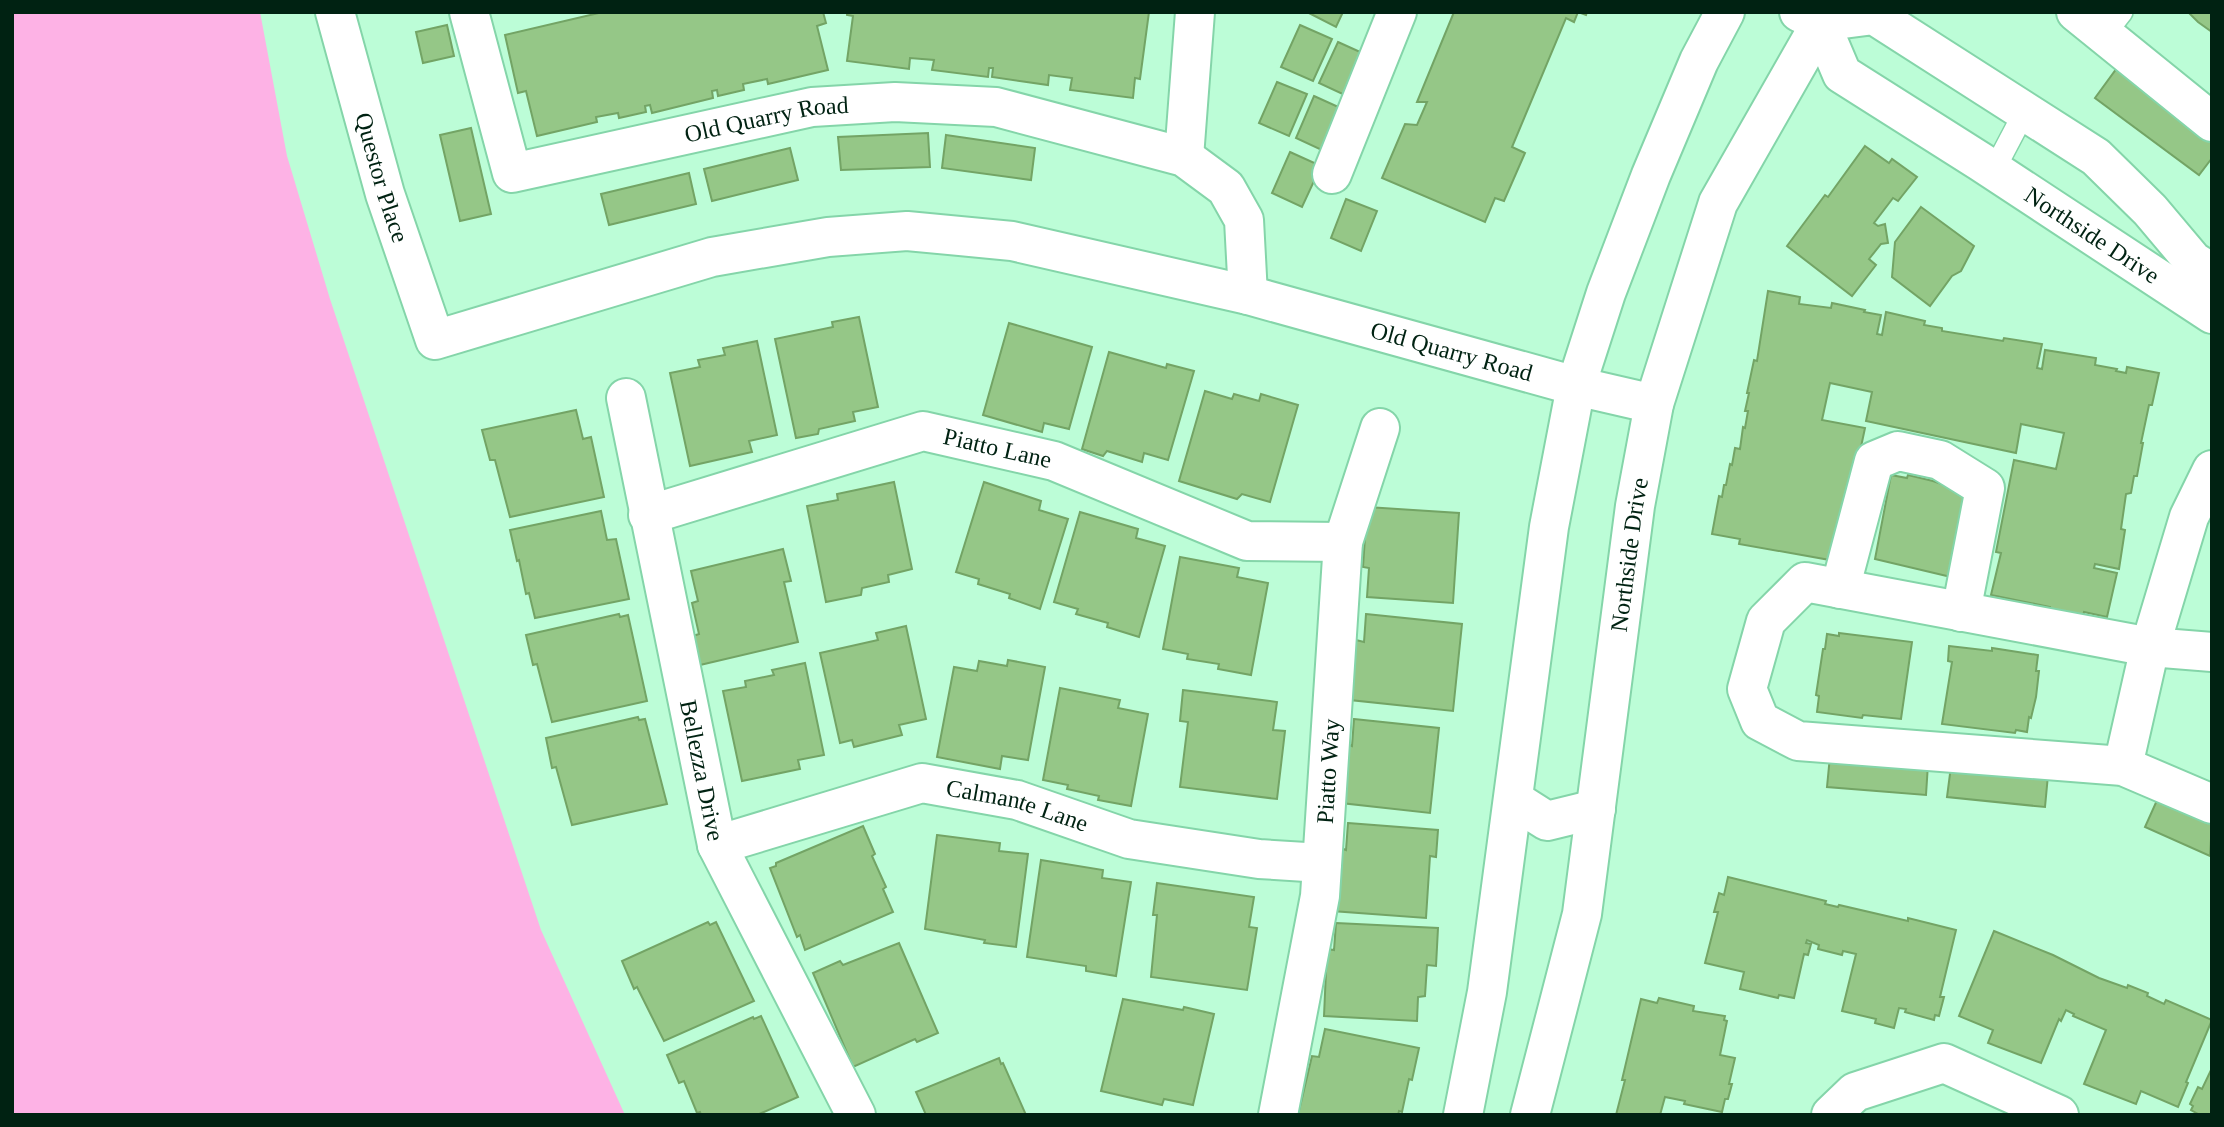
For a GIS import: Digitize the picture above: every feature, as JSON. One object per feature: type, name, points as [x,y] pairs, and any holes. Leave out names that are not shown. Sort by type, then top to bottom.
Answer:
[{"type":"street","name":"Questor Place","points":[[335,12],[385,194],[435,340]]},
{"type":"street","name":"Old Quarry Road","points":[[469,12],[512,173],[813,107],[895,102],[996,107],[1184,157],[1226,188],[1244,220],[1248,295]]},
{"type":"street","points":[[1184,157],[1195,12]]},
{"type":"street","points":[[1332,174],[1397,12]]},
{"type":"street","points":[[1463,1115],[1487,992],[1549,527],[1576,386],[1606,293],[1651,175],[1699,61],[1725,12]]},
{"type":"street","name":"Northside Drive","points":[[1815,16],[1874,15],[2025,111],[2096,157],[2158,220],[2193,261],[2212,273]]},
{"type":"street","name":"Northside Drive","points":[[1815,16],[1842,74],[1994,170],[2212,314]]},
{"type":"street","name":"Northside Drive","points":[[1530,1115],[1579,926],[1635,506],[1654,404],[1718,203],[1815,16]]},
{"type":"street","points":[[2100,20],[2209,113]]},
{"type":"street","points":[[2135,263],[2156,256],[2163,240],[2158,220]]},
{"type":"street","name":"Old Quarry Road","points":[[435,340],[613,289],[712,257],[828,237],[907,231],[1012,241],[1248,295],[1576,386],[1654,404]]},
{"type":"street","name":"Bellezza Drive","points":[[626,398],[718,845],[856,1115]]},
{"type":"street","name":"Piatto Way","points":[[1278,1115],[1320,896],[1343,542],[1380,428]]},
{"type":"street","name":"Piatto Lane","points":[[648,514],[923,431],[1054,461],[1247,541],[1343,542]]},
{"type":"street","points":[[1840,589],[1874,461],[1898,451],[1940,460],[1985,488],[1961,612]]},
{"type":"street","points":[[2123,766],[2150,647],[2189,517],[2212,470]]},
{"type":"street","points":[[2212,652],[2150,647],[1805,582],[1766,621],[1747,689],[1760,722],[1798,741],[2123,766],[2212,804]]},
{"type":"street","name":"Calmante Lane","points":[[718,845],[922,783],[1017,800],[1129,839],[1259,859],[1322,863]]},
{"type":"street","points":[[1514,800],[1547,821],[1596,809]]},
{"type":"street","points":[[1831,1115],[1855,1092],[1944,1063],[2059,1115]]},
{"type":"lane","points":[[1994,170],[2025,111]]},
{"type":"shaded area","points":[[12,12],[260,12],[287,156],[330,299],[541,930],[625,1115],[12,1115]]},
{"type":"building","points":[[603,12],[823,12],[826,23],[817,26],[828,70],[768,84],[767,79],[743,84],[744,90],[718,96],[717,90],[712,91],[713,98],[652,113],[650,105],[645,106],[646,112],[619,118],[618,113],[596,117],[597,122],[537,136],[526,91],[518,93],[505,35]]},
{"type":"building","points":[[847,12],[1149,12],[1140,79],[1135,78],[1133,98],[1070,90],[1072,78],[1049,75],[1048,85],[992,77],[993,68],[989,68],[988,77],[932,70],[934,60],[910,58],[909,69],[847,61],[853,16],[847,15]]},
{"type":"building","points":[[1307,12],[1343,12],[1336,27]]},
{"type":"building","points":[[1454,12],[1578,12],[1574,22],[1566,18],[1512,147],[1525,153],[1504,201],[1495,198],[1485,222],[1382,178],[1405,124],[1417,125],[1427,102],[1417,102]]},
{"type":"building","points":[[2188,12],[2212,12],[2212,32],[2198,22]]},
{"type":"building","points":[[447,25],[454,56],[423,63],[416,32]]},
{"type":"building","points":[[1300,25],[1332,39],[1313,81],[1281,67]]},
{"type":"building","points":[[1338,42],[1369,56],[1349,97],[1319,83]]},
{"type":"building","points":[[2117,68],[2212,137],[2212,158],[2199,175],[2095,98]]},
{"type":"building","points":[[1277,82],[1307,94],[1289,136],[1259,123]]},
{"type":"building","points":[[1314,96],[1345,110],[1326,152],[1296,138]]},
{"type":"building","points":[[471,128],[491,214],[460,221],[440,135]]},
{"type":"building","points":[[928,133],[930,167],[841,170],[838,137]]},
{"type":"building","points":[[946,135],[1035,148],[1031,180],[942,168]]},
{"type":"building","points":[[1865,146],[1889,163],[1892,159],[1917,177],[1898,201],[1893,198],[1874,223],[1878,226],[1885,224],[1888,243],[1881,244],[1869,259],[1876,265],[1852,296],[1787,246],[1825,195],[1828,197]]},
{"type":"building","points":[[790,148],[798,180],[712,201],[704,169]]},
{"type":"building","points":[[1290,152],[1321,166],[1302,207],[1272,193]]},
{"type":"building","points":[[689,173],[696,204],[609,225],[601,194]]},
{"type":"building","points":[[1346,199],[1377,211],[1361,251],[1331,238]]},
{"type":"building","points":[[1921,207],[1974,246],[1961,271],[1952,276],[1930,306],[1892,277],[1895,242]]},
{"type":"building","points":[[1768,291],[1800,297],[1799,304],[1831,308],[1832,303],[1881,315],[1877,334],[1882,335],[1886,312],[1925,321],[1924,325],[1942,328],[1942,331],[2042,344],[2037,368],[2042,369],[2045,350],[2096,358],[2095,365],[2117,369],[2116,371],[2126,373],[2127,367],[2159,373],[2152,405],[2149,405],[2137,476],[2134,476],[2131,493],[2126,494],[2121,529],[2125,530],[2119,569],[2095,564],[2094,568],[2117,573],[2107,617],[2084,612],[2083,616],[1991,595],[2001,553],[1996,552],[2014,460],[2056,469],[2064,433],[2021,424],[2016,453],[1866,421],[1872,392],[1830,383],[1822,420],[1865,428],[1830,560],[1739,544],[1740,539],[1712,534],[1719,496],[1722,497],[1735,448],[1740,449],[1743,427],[1745,428],[1747,393],[1754,360],[1757,361]]},
{"type":"building","points":[[859,317],[878,407],[853,412],[855,421],[819,429],[818,434],[796,438],[775,339],[833,327],[832,322]]},
{"type":"building","points":[[1009,323],[1092,347],[1069,429],[1044,423],[1042,432],[983,415]]},
{"type":"building","points":[[757,341],[777,435],[749,441],[752,452],[690,466],[670,373],[700,367],[698,360],[725,355],[723,348]]},
{"type":"building","points":[[1109,352],[1166,368],[1167,364],[1194,371],[1168,460],[1144,453],[1142,462],[1107,451],[1103,456],[1082,449]]},
{"type":"building","points":[[1205,391],[1232,399],[1234,394],[1259,401],[1261,394],[1298,405],[1270,502],[1242,494],[1237,499],[1179,481]]},
{"type":"building","points":[[576,410],[583,439],[591,437],[604,497],[510,517],[495,460],[490,460],[482,430]]},
{"type":"building","points":[[1891,475],[1907,478],[1908,475],[1967,493],[1951,577],[1875,559]]},
{"type":"building","points":[[894,482],[912,569],[888,575],[889,582],[862,588],[861,595],[826,602],[807,506],[838,500],[837,494]]},
{"type":"building","points":[[984,482],[1041,501],[1039,510],[1068,519],[1040,609],[1009,598],[1010,594],[978,584],[979,579],[956,572]]},
{"type":"building","points":[[1367,507],[1459,513],[1453,603],[1367,597],[1369,568],[1363,567]]},
{"type":"building","points":[[601,511],[607,540],[616,539],[629,599],[535,618],[510,530]]},
{"type":"building","points":[[1080,512],[1138,529],[1136,538],[1165,546],[1139,637],[1107,627],[1108,623],[1076,614],[1078,609],[1054,602]]},
{"type":"building","points":[[783,549],[791,581],[784,582],[798,642],[700,665],[693,636],[699,634],[692,603],[698,601],[691,571]]},
{"type":"building","points":[[1180,557],[1239,568],[1237,577],[1268,583],[1251,675],[1218,669],[1219,664],[1187,659],[1188,654],[1163,649]]},
{"type":"building","points":[[619,614],[620,617],[628,615],[647,701],[552,722],[537,664],[533,665],[526,635]]},
{"type":"building","points":[[1366,614],[1462,624],[1453,711],[1350,700],[1356,640],[1364,642]]},
{"type":"building","points":[[906,626],[926,719],[899,725],[902,735],[854,747],[852,740],[840,743],[820,653],[878,640],[876,633]]},
{"type":"building","points":[[1839,633],[1912,642],[1901,719],[1863,715],[1862,718],[1817,712],[1819,696],[1816,695],[1827,634],[1839,636]]},
{"type":"building","points":[[1949,646],[1992,651],[1992,648],[2038,655],[2036,697],[2027,732],[2016,730],[2015,733],[1942,724],[1952,662],[1948,661]]},
{"type":"building","points":[[1008,660],[1045,667],[1028,760],[1002,756],[1000,769],[937,757],[954,667],[977,671],[979,661],[1007,666]]},
{"type":"building","points":[[805,663],[824,755],[798,760],[800,769],[742,781],[723,691],[746,687],[745,681],[774,675],[772,670]]},
{"type":"building","points":[[1060,688],[1120,700],[1118,708],[1148,714],[1131,806],[1098,800],[1099,796],[1043,780]]},
{"type":"building","points":[[1183,690],[1277,702],[1273,730],[1285,731],[1277,799],[1180,787],[1188,722],[1180,721]]},
{"type":"building","points":[[638,717],[639,720],[645,719],[667,804],[572,825],[556,767],[552,768],[546,738]]},
{"type":"building","points":[[1354,719],[1439,728],[1430,813],[1341,803],[1341,742],[1352,746]]},
{"type":"building","points":[[1830,756],[1928,764],[1926,795],[1827,787]]},
{"type":"building","points":[[1951,766],[2048,775],[2045,807],[1947,797]]},
{"type":"building","points":[[2158,798],[2212,822],[2210,856],[2145,827]]},
{"type":"building","points":[[1348,823],[1438,830],[1436,857],[1430,856],[1426,918],[1332,911],[1336,846],[1346,850]]},
{"type":"building","points":[[863,826],[875,854],[872,856],[886,887],[883,889],[893,912],[805,950],[800,935],[797,937],[770,868]]},
{"type":"building","points":[[937,835],[1000,843],[999,851],[1028,854],[1016,947],[984,943],[985,940],[925,929]]},
{"type":"building","points":[[1041,860],[1103,870],[1102,878],[1131,882],[1116,976],[1086,971],[1086,966],[1027,957]]},
{"type":"building","points":[[1728,877],[1826,901],[1825,904],[1908,921],[1908,918],[1956,930],[1940,997],[1944,997],[1939,1016],[1935,1015],[1934,1020],[1899,1008],[1894,1028],[1875,1023],[1876,1019],[1842,1011],[1856,954],[1843,951],[1842,955],[1818,949],[1819,945],[1807,940],[1806,943],[1811,944],[1808,955],[1804,954],[1794,998],[1779,995],[1778,998],[1740,989],[1744,972],[1705,963],[1718,912],[1714,912],[1719,893],[1724,895]]},
{"type":"building","points":[[1157,883],[1254,897],[1249,927],[1257,928],[1247,990],[1151,977]]},
{"type":"building","points":[[708,922],[710,925],[716,922],[754,1001],[664,1041],[637,987],[634,989],[622,961]]},
{"type":"building","points":[[1336,923],[1438,928],[1436,966],[1427,965],[1425,996],[1418,997],[1417,1021],[1324,1016],[1327,949],[1334,950]]},
{"type":"building","points":[[1994,931],[2053,955],[2099,978],[2127,988],[2128,985],[2148,993],[2147,996],[2164,1004],[2166,1000],[2212,1020],[2178,1107],[2141,1091],[2136,1104],[2084,1084],[2106,1030],[2073,1016],[2074,1014],[2066,1010],[2061,1021],[2059,1019],[2041,1063],[1988,1043],[1993,1030],[1959,1016]]},
{"type":"building","points":[[899,943],[938,1033],[917,1042],[915,1039],[853,1067],[813,973],[840,961],[843,965]]},
{"type":"building","points":[[1659,998],[1694,1006],[1693,1011],[1725,1016],[1724,1020],[1727,1021],[1720,1055],[1735,1058],[1729,1084],[1732,1084],[1722,1112],[1665,1097],[1660,1115],[1616,1115],[1641,999],[1657,1003]]},
{"type":"building","points":[[1123,999],[1214,1014],[1193,1105],[1164,1099],[1162,1105],[1101,1091]]},
{"type":"building","points":[[761,1016],[798,1097],[757,1115],[697,1113],[684,1081],[679,1083],[667,1055],[753,1017],[754,1019]]},
{"type":"building","points":[[1325,1029],[1419,1048],[1402,1112],[1399,1111],[1398,1115],[1298,1115],[1312,1056],[1319,1057]]},
{"type":"building","points":[[999,1058],[1026,1115],[926,1115],[916,1092]]},
{"type":"building","points":[[2212,1068],[2212,1115],[2200,1115],[2191,1110],[2193,1106],[2190,1104],[2198,1087],[2202,1089]]}]
